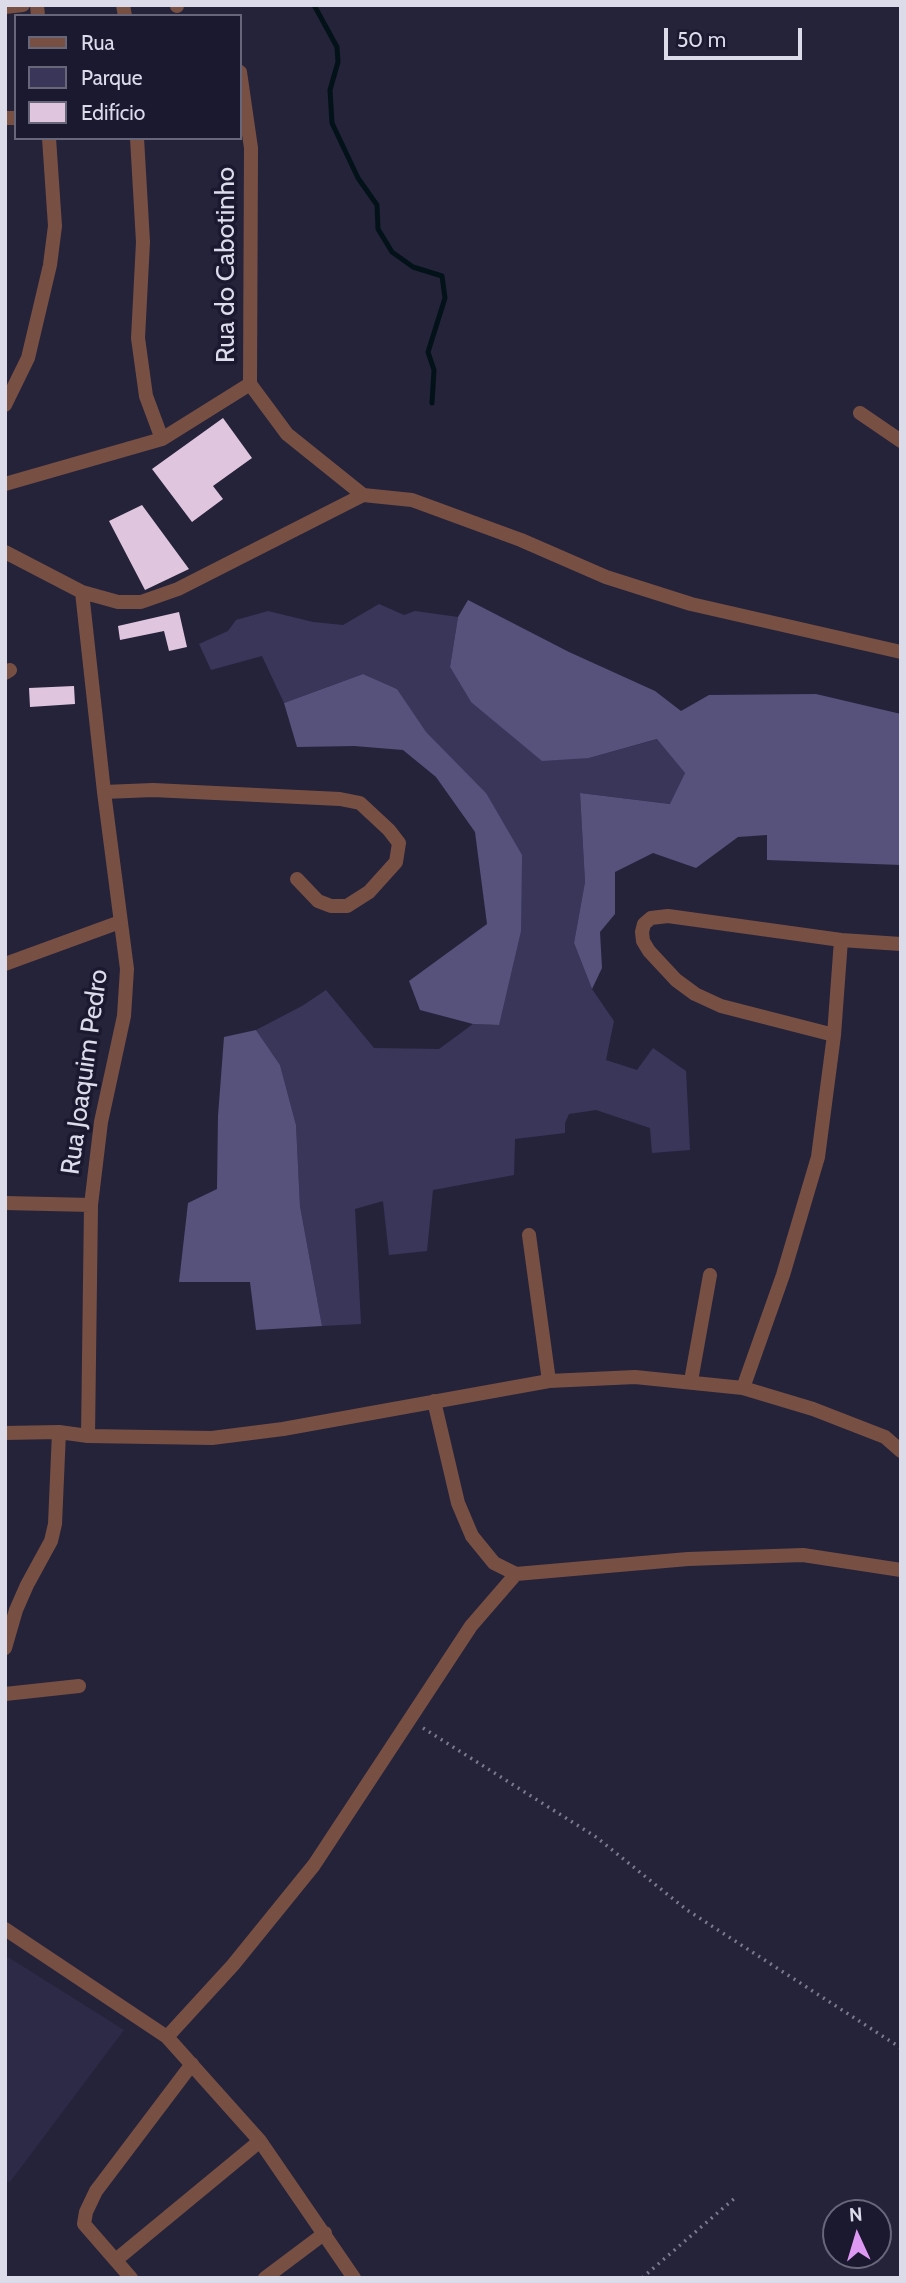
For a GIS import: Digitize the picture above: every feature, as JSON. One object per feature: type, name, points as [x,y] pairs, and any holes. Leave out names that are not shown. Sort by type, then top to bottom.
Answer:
[{"type":"street","points":[[5,7],[23,5]]},
{"type":"street","name":"Rua do Cabotinho","points":[[242,86],[251,148],[250,384],[287,434],[363,495]]},
{"type":"street","points":[[5,405],[28,358],[50,265],[55,226],[49,140]]},
{"type":"street","points":[[137,140],[143,242],[138,338],[146,396],[162,439]]},
{"type":"street","points":[[5,484],[162,439],[250,384]]},
{"type":"street","points":[[860,413],[901,441]]},
{"type":"street","points":[[5,552],[82,592],[118,602],[141,602],[160,597],[363,495],[412,500],[521,540],[606,577],[691,604],[901,652]]},
{"type":"street","name":"Rua Joaquim Pedro","points":[[82,592],[127,969],[124,1016],[100,1122],[91,1205],[88,1436]]},
{"type":"street","points":[[104,792],[153,790],[340,799],[360,803],[399,843],[396,862],[369,892],[347,906],[331,906],[318,901],[297,879]]},
{"type":"street","points":[[834,1035],[721,1006],[695,994],[676,980],[649,951],[643,941],[644,924],[651,918],[668,916],[841,940],[901,944]]},
{"type":"street","points":[[5,964],[120,922]]},
{"type":"street","points":[[743,1388],[783,1275],[818,1157],[834,1035],[841,940]]},
{"type":"street","points":[[5,1203],[91,1205]]},
{"type":"street","points":[[529,1235],[549,1381]]},
{"type":"street","points":[[691,1381],[710,1275]]},
{"type":"street","points":[[5,1433],[59,1432],[88,1436],[212,1438],[283,1429],[549,1381],[635,1377],[743,1388],[813,1409],[885,1437],[901,1451]]},
{"type":"street","points":[[434,1401],[458,1503],[472,1536],[494,1563],[516,1574],[688,1559],[803,1555],[901,1570]]},
{"type":"street","points":[[5,1648],[16,1610],[51,1541],[55,1524],[59,1432]]},
{"type":"street","points":[[167,2037],[233,1965],[314,1865],[471,1626],[516,1574]]},
{"type":"street","points":[[5,1693],[79,1686]]},
{"type":"street","points":[[5,1929],[167,2037],[260,2141],[354,2278]]},
{"type":"street","points":[[131,2278],[84,2224],[86,2212],[96,2191],[192,2064]]},
{"type":"street","points":[[117,2259],[260,2141]]},
{"type":"street","points":[[265,2278],[325,2233]]},
{"type":"path","points":[[410,1720],[596,1837],[687,1910],[901,2048]]},
{"type":"path","points":[[642,2278],[736,2197]]},
{"type":"shaded area","points":[[468,600],[569,652],[655,691],[681,711],[709,695],[816,694],[901,714],[901,865],[767,860],[767,835],[738,837],[696,868],[653,853],[615,872],[615,914],[600,932],[602,968],[592,989],[574,943],[585,882],[580,793],[670,804],[685,773],[657,739],[589,758],[542,761],[471,702],[450,667],[458,617]]},
{"type":"shaded area","points":[[363,674],[397,689],[426,732],[486,793],[522,855],[521,931],[499,1025],[473,1024],[420,1010],[409,981],[487,924],[475,832],[436,777],[403,750],[354,746],[297,747],[284,703]]},
{"type":"shaded area","points":[[256,1030],[280,1065],[296,1125],[300,1206],[322,1326],[256,1330],[250,1282],[179,1282],[188,1203],[217,1189],[218,1116],[224,1037]]},
{"type":"shaded area","points":[[8,1957],[124,2030],[10,2182],[5,2180],[5,1961]]},
{"type":"green space","points":[[379,604],[404,615],[415,611],[458,617],[450,667],[471,702],[589,758],[658,739],[685,773],[671,804],[580,793],[585,882],[574,943],[592,989],[614,1021],[606,1060],[637,1070],[653,1048],[686,1071],[690,1150],[652,1153],[650,1128],[596,1110],[569,1114],[565,1133],[515,1139],[514,1175],[433,1190],[427,1251],[389,1255],[383,1201],[355,1209],[361,1324],[322,1326],[300,1206],[296,1125],[280,1065],[256,1030],[326,990],[374,1048],[439,1049],[473,1024],[499,1025],[486,793],[425,732],[397,689],[363,674],[284,703],[262,656],[211,670],[199,644],[228,631],[236,620],[268,611],[313,622],[343,625]]},
{"type":"building","points":[[223,418],[252,458],[213,486],[223,499],[192,522],[152,469]]},
{"type":"building","points":[[142,505],[189,569],[145,590],[109,521]]},
{"type":"building","points":[[179,612],[187,647],[169,651],[164,631],[120,640],[118,626]]},
{"type":"building","points":[[74,686],[75,704],[30,707],[29,688]]},
{"type":"waterway","points":[[314,5],[337,47],[338,62],[330,90],[332,123],[358,178],[377,205],[378,229],[392,252],[413,267],[442,276],[445,298],[428,352],[434,370],[432,403]]}]
